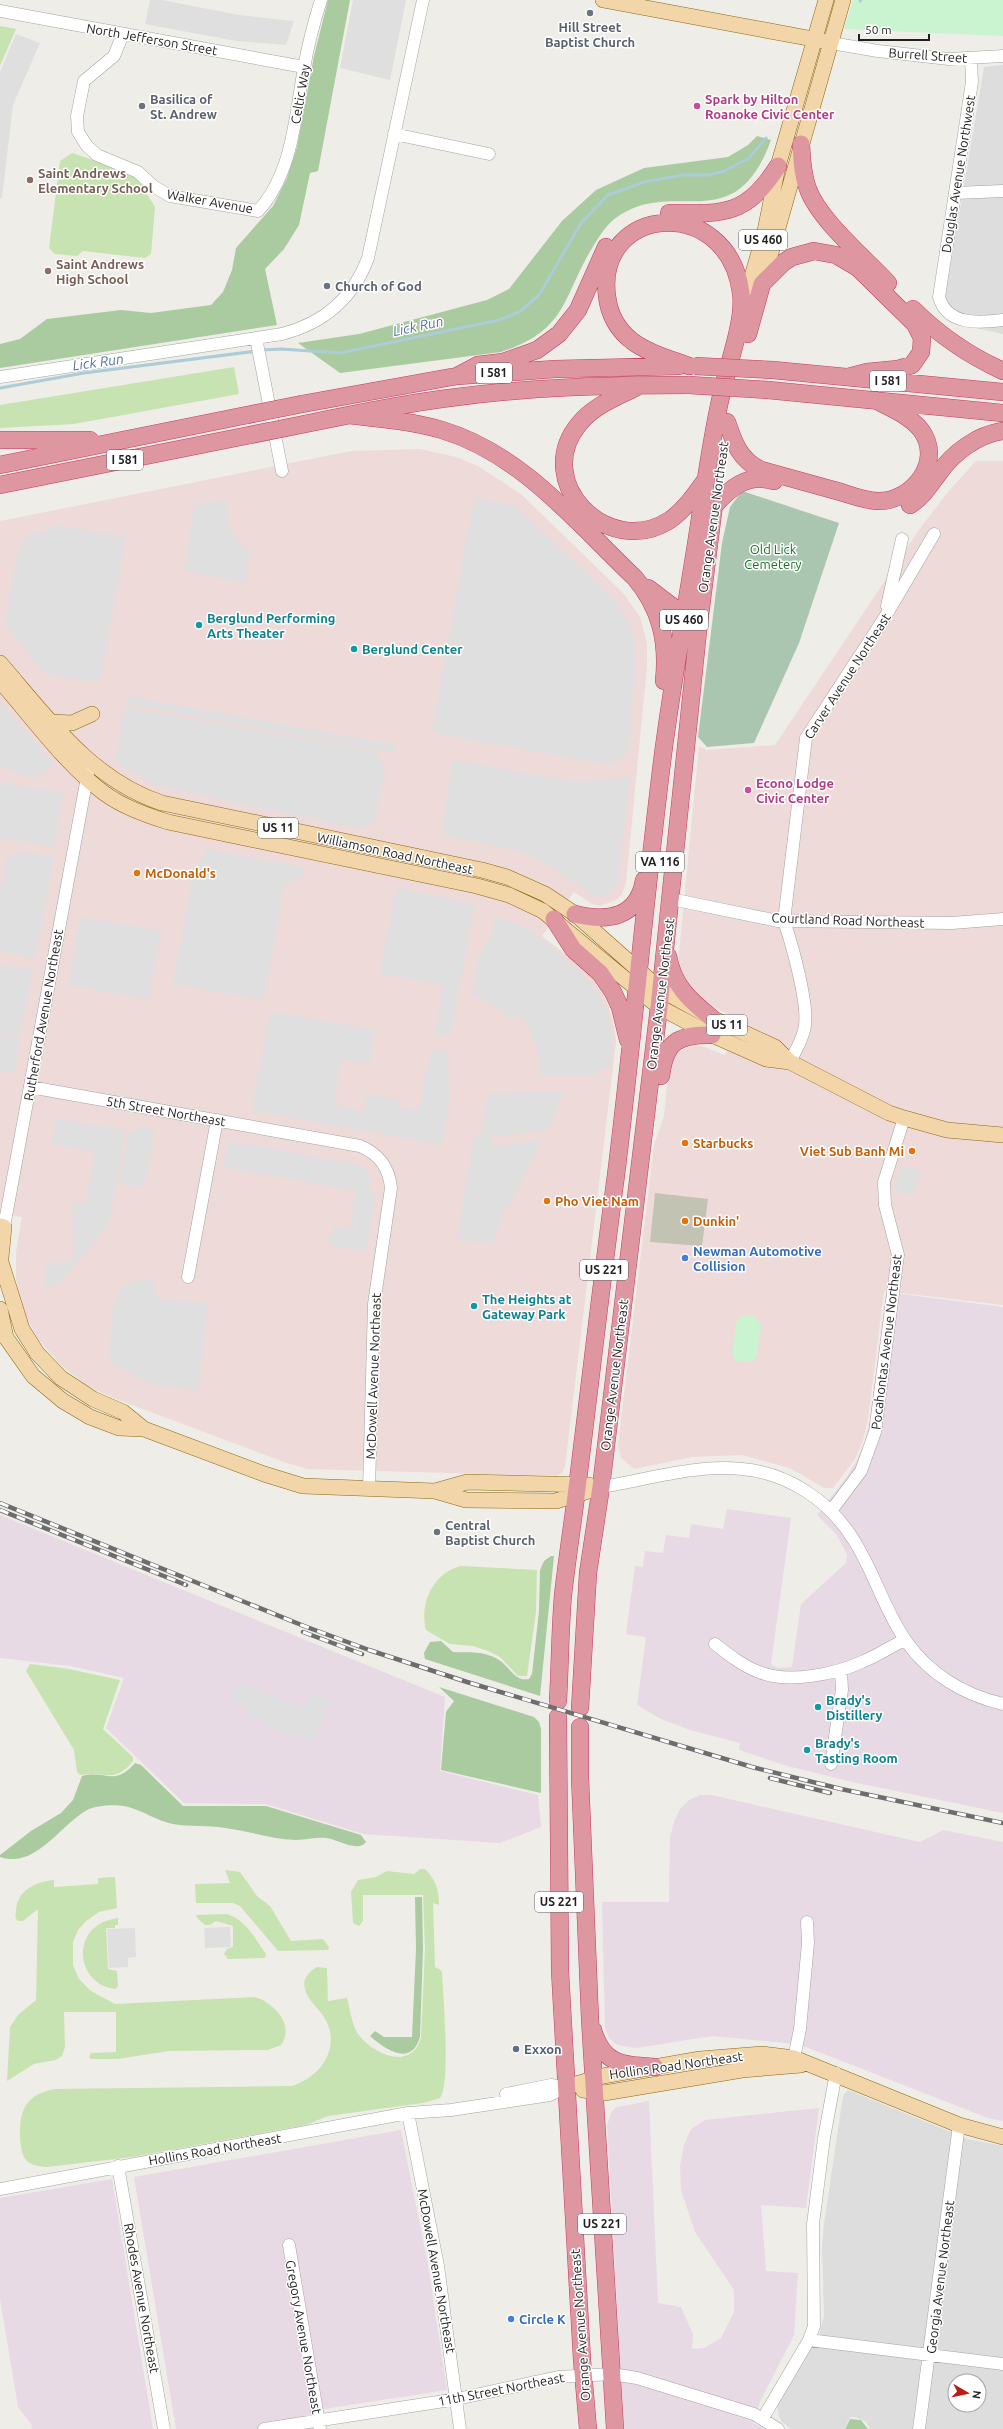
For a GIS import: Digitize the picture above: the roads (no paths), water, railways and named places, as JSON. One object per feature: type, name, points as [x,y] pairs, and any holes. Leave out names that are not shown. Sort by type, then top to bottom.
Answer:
[{"type":"highway","points":[[801,144],[804,177],[808,190],[820,211],[928,323],[969,353],[1003,371]]},
{"type":"highway","points":[[457,376],[478,365],[503,362],[537,350],[559,334],[578,310],[607,245],[629,224],[655,214],[715,213],[731,210],[752,199],[760,192],[778,166]]},
{"type":"highway","points":[[692,366],[634,342],[621,331],[611,313],[606,292],[608,270],[618,248],[628,238],[650,225],[669,222],[689,225],[713,237],[730,260],[738,278],[742,312]]},
{"type":"highway","points":[[762,284],[792,257],[814,251],[831,253],[858,268],[915,324],[922,338],[922,344],[921,352],[912,365],[898,369],[867,372],[848,377]]},
{"type":"highway","name":"Orange Avenue Northeast","points":[[588,2429],[583,2375],[560,1971],[558,1709],[564,1591],[630,1056],[648,990],[666,944],[698,631],[713,507],[727,422],[740,363],[762,284]]},
{"type":"highway","name":"Orange Avenue Northeast","points":[[580,1708],[588,1573],[642,1145],[655,835],[662,762],[706,478],[721,396],[742,312]]},
{"type":"highway","name":"I 581","points":[[0,465],[302,404],[457,376],[555,368],[692,366],[773,370],[1003,392]]},
{"type":"highway","points":[[643,385],[598,407],[587,415],[573,432],[566,452],[565,472],[570,489],[578,504],[595,520],[614,528],[626,531],[650,528],[678,514],[706,478]]},
{"type":"highway","name":"I 581","points":[[0,485],[349,415],[409,404],[501,392],[643,385],[689,385],[768,390],[1003,413]]},
{"type":"highway","points":[[727,422],[740,454],[749,463],[761,470],[867,499],[891,500],[908,492],[916,485],[926,470],[928,449],[921,431],[916,425],[875,400]]},
{"type":"highway","points":[[349,415],[402,421],[441,430],[480,444],[499,455],[537,484],[635,578],[685,616]]},
{"type":"highway","points":[[713,507],[734,486],[742,482],[759,478],[769,479],[872,509],[894,510],[905,507],[920,497],[946,465],[962,450],[984,437],[1003,431]]},
{"type":"highway","points":[[0,440],[125,440]]},
{"type":"highway","points":[[635,578],[648,594],[657,610],[665,644],[665,671],[659,736],[662,762]]},
{"type":"highway","name":"VA 116","points":[[648,990],[671,764],[665,743]]},
{"type":"highway","name":"VA 116","points":[[575,914],[588,917],[614,916],[623,913],[634,905],[642,891],[645,870],[655,835]]},
{"type":"highway","points":[[554,919],[573,949],[600,973],[613,992],[625,1026],[630,1056]]},
{"type":"highway","points":[[666,944],[672,973],[676,983],[694,1004],[712,1018]]},
{"type":"highway","points":[[642,1145],[656,1112],[666,1052],[677,1041],[687,1036],[712,1035]]},
{"type":"highway","name":"US 221","points":[[580,1728],[580,1777],[590,2019],[615,2429]]},
{"type":"highway","points":[[590,2019],[596,2041],[609,2058],[625,2065],[655,2067]]},
{"type":"main road","points":[[603,0],[625,2],[831,43]]},
{"type":"main road","name":"US 460","points":[[742,312],[765,231],[778,166],[826,0]]},
{"type":"main road","name":"US 460","points":[[762,284],[843,0]]},
{"type":"main road","name":"Williamson Road Northeast","points":[[0,663],[52,722],[91,763],[128,788],[155,800],[507,877],[545,894],[575,914],[648,990],[775,1047],[790,1062],[889,1113],[953,1131],[1003,1135]]},
{"type":"main road","name":"Williamson Road Northeast","points":[[0,681],[87,779],[118,802],[154,818],[496,890],[528,903],[554,919],[648,990],[712,1035],[766,1059],[790,1062]]},
{"type":"main road","points":[[52,722],[72,723],[92,714]]},
{"type":"main road","name":"Rutherford Avenue Northeast","points":[[0,1265],[2,1226]]},
{"type":"main road","points":[[0,1265],[22,1328],[47,1365],[76,1389],[123,1412],[144,1429]]},
{"type":"main road","points":[[0,1309],[3,1333],[33,1376],[62,1401],[90,1417],[119,1428],[144,1429],[284,1481],[323,1488],[435,1491],[466,1500],[556,1501],[577,1490],[600,1487]]},
{"type":"main road","name":"Hollins Road Northeast","points":[[566,2087],[594,2085],[655,2067],[744,2054],[794,2058],[836,2073],[959,2125],[1003,2137]]},
{"type":"main road","name":"Hollins Road Northeast","points":[[594,2085],[604,2093],[757,2068],[810,2064]]},
{"type":"street","name":"Celtic Way","points":[[275,186],[293,135],[304,67],[321,0]]},
{"type":"street","points":[[0,377],[259,350],[313,324],[336,308],[356,285],[368,258],[423,0]]},
{"type":"street","name":"North Jefferson Street","points":[[0,11],[304,67]]},
{"type":"street","name":"Walker Avenue","points":[[123,34],[114,56],[84,81],[76,124],[78,132],[87,146],[97,155],[138,172],[153,186],[170,196],[258,211],[275,186]]},
{"type":"street","name":"Burrell Street","points":[[831,43],[878,51],[941,58],[970,59],[1003,56]]},
{"type":"street","name":"Douglas Avenue Northwest","points":[[970,59],[972,82],[940,289],[941,303],[954,317],[978,322],[1003,320]]},
{"type":"street","points":[[394,134],[489,154]]},
{"type":"street","points":[[955,193],[1003,191]]},
{"type":"street","points":[[259,350],[282,471]]},
{"type":"street","name":"Carver Avenue Northeast","points":[[790,1062],[802,1036],[806,1016],[792,946],[784,921],[804,744],[818,717],[885,617],[934,534]]},
{"type":"street","points":[[885,617],[902,539]]},
{"type":"street","name":"Rutherford Avenue Northeast","points":[[2,1226],[30,1087],[91,763]]},
{"type":"street","name":"Courtland Road Northeast","points":[[671,899],[784,921],[952,923],[1003,919]]},
{"type":"street","name":"5th Street Northeast","points":[[30,1087],[301,1136]]},
{"type":"street","name":"Pocahontas Avenue Northeast","points":[[831,1511],[861,1471],[875,1432],[898,1255],[886,1205],[884,1182],[904,1118]]},
{"type":"street","points":[[188,1276],[217,1120]]},
{"type":"street","name":"McDowell Avenue Northeast","points":[[301,1136],[360,1146],[369,1150],[382,1162],[390,1180],[391,1188],[374,1304],[369,1489]]},
{"type":"street","points":[[600,1487],[705,1469],[742,1469],[776,1476],[794,1484],[818,1500],[831,1511],[854,1539],[905,1640],[939,1676],[973,1695],[1003,1704]]},
{"type":"street","points":[[715,1644],[745,1666],[760,1673],[798,1677],[818,1676],[841,1670],[865,1661],[888,1647],[905,1640]]},
{"type":"street","points":[[832,1764],[842,1690],[841,1670]]},
{"type":"street","points":[[794,2058],[800,2029],[808,1951],[807,1922]]},
{"type":"street","points":[[763,2418],[809,2340],[815,2317],[812,2259],[814,2224],[825,2135],[836,2073]]},
{"type":"street","name":"Hollins Road Northeast","points":[[0,2189],[118,2166],[430,2110],[451,2110],[550,2094],[566,2087]]},
{"type":"street","name":"McDowell Avenue Northeast","points":[[408,2114],[438,2266],[460,2429]]},
{"type":"street","name":"Georgia Avenue Northeast","points":[[919,2429],[930,2355],[959,2125]]},
{"type":"street","name":"Rhodes Avenue Northeast","points":[[118,2166],[164,2429]]},
{"type":"street","name":"Gregory Avenue Northeast","points":[[289,2245],[319,2424]]},
{"type":"street","points":[[809,2340],[1003,2364]]},
{"type":"street","name":"11th Street Northeast","points":[[264,2429],[319,2424],[457,2399],[544,2380],[583,2375],[612,2374],[637,2378],[763,2418],[778,2429]]},
{"type":"waterway","name":"Lick Run","points":[[262,350],[281,349],[340,353],[499,320],[519,312],[539,295],[581,223],[608,195],[644,182],[682,175],[709,175],[724,171],[749,158],[766,138]]},
{"type":"waterway","name":"Lick Run","points":[[0,388],[84,373],[257,351]]},
{"type":"railway","points":[[0,1503],[304,1626],[369,1650],[467,1682],[752,1767],[841,1789],[1003,1823]]},
{"type":"railway","points":[[0,1510],[186,1585]]},
{"type":"railway","points":[[303,1632],[362,1654]]},
{"type":"railway","points":[[770,1778],[830,1793]]},
{"type":"place","name":"Hill Street Baptist Church","points":[[590,13]]},
{"type":"place","name":"Basilica of St. Andrew","points":[[142,106]]},
{"type":"place","name":"Spark by Hilton Roanoke Civic Center","points":[[697,106]]},
{"type":"place","name":"Saint Andrews Elementary School","points":[[30,180]]},
{"type":"place","name":"Saint Andrews High School","points":[[48,271]]},
{"type":"place","name":"Church of God","points":[[327,286]]},
{"type":"place","name":"Berglund Performing Arts Theater","points":[[199,625]]},
{"type":"place","name":"Berglund Center","points":[[354,649]]},
{"type":"place","name":"Econo Lodge Civic Center","points":[[748,790]]},
{"type":"place","name":"McDonald's","points":[[137,873]]},
{"type":"place","name":"Starbucks","points":[[685,1143]]},
{"type":"place","name":"Viet Sub Banh Mi","points":[[912,1151]]},
{"type":"place","name":"Pho Viet Nam","points":[[547,1201]]},
{"type":"place","name":"Dunkin'","points":[[685,1221]]},
{"type":"place","name":"Newman Automotive Collision","points":[[685,1258]]},
{"type":"place","name":"The Heights at Gateway Park","points":[[474,1306]]},
{"type":"place","name":"Central Baptist Church","points":[[437,1532]]},
{"type":"place","name":"Brady's Distillery","points":[[818,1707]]},
{"type":"place","name":"Brady's Tasting Room","points":[[807,1750]]},
{"type":"place","name":"Exxon","points":[[516,2049]]},
{"type":"place","name":"Circle K","points":[[511,2319]]},
{"type":"park label","name":"Old Lick Cemetery","points":[[773,556]]}]
